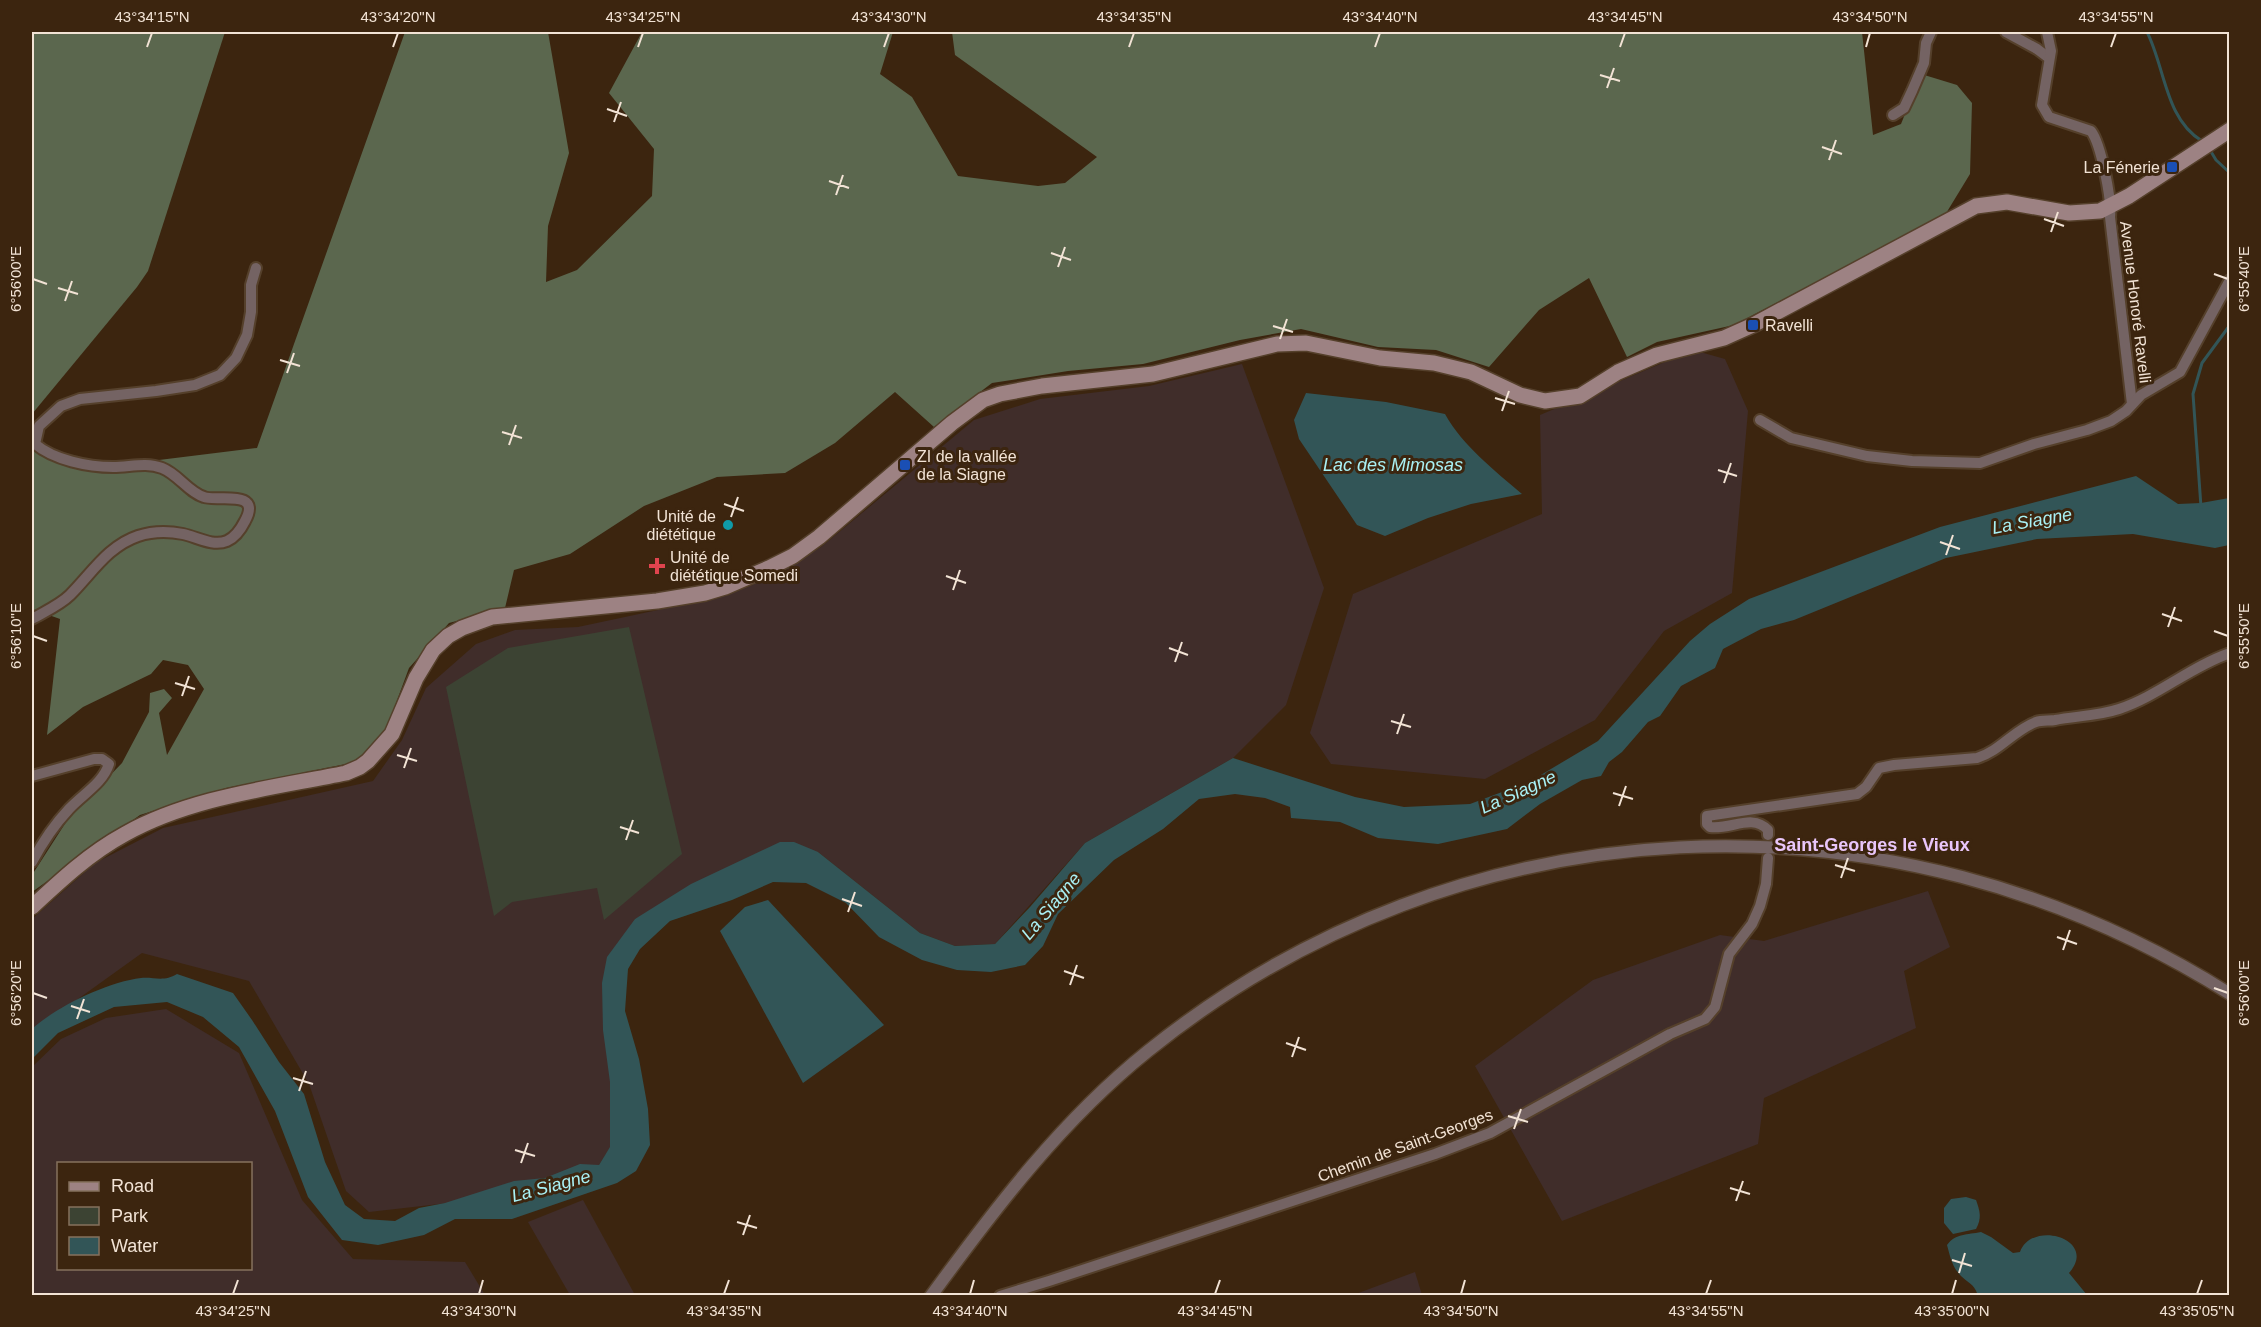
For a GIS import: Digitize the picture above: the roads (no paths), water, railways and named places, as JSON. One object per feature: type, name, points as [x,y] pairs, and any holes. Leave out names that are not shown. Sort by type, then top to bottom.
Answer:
[{"type":"main road","points":[[32,907],[71,871],[124,834],[151,821],[206,803],[346,773],[360,767],[379,750],[392,734],[416,678],[433,650],[448,636],[462,628],[492,618],[516,614],[657,602],[705,593],[725,587],[794,556],[952,423],[983,400],[1000,394],[1042,386],[1153,374],[1277,344],[1306,343],[1380,357],[1434,363],[1471,372],[1520,395],[1545,401],[1580,396],[1618,372],[1657,355],[1724,338],[1754,325],[1976,206],[2007,202],[2069,213],[2084,214],[2100,211],[2229,130]]},
{"type":"street","points":[[1893,116],[1904,108],[1912,91],[1924,63],[1926,43],[1931,32]]},
{"type":"street","points":[[2006,32],[2049,58],[2051,51],[2047,32]]},
{"type":"street","name":"Avenue Honoré Ravelli","points":[[1760,420],[1791,438],[1867,456],[1912,461],[1980,463],[2111,421],[2132,404],[2110,217],[2111,206],[2096,137],[2091,131],[2049,117],[2044,111],[2042,105],[2049,58]]},
{"type":"street","points":[[32,619],[68,597],[106,555],[122,542],[162,531],[208,542],[226,542],[240,531],[249,514],[249,507],[237,498],[204,498],[164,469],[149,465],[112,467],[80,463],[44,452],[35,444],[39,426],[62,406],[80,399],[195,385],[220,375],[236,357],[247,335],[251,312],[251,285],[256,268]]},
{"type":"street","points":[[2132,404],[2141,395],[2180,372],[2229,280]]},
{"type":"street","points":[[1768,835],[1768,830],[1761,824],[1751,822],[1710,827],[1707,824],[1707,816],[1857,794],[1866,787],[1879,768],[1977,758],[1988,754],[2019,731],[2037,722],[2103,714],[2119,709],[2149,697],[2195,668],[2229,653]]},
{"type":"street","points":[[32,776],[94,759],[102,759],[109,764],[106,774],[70,808],[44,840],[32,862]]},
{"type":"street","points":[[931,1296],[1000,1202],[1066,1126],[1140,1058],[1191,1019],[1272,967],[1359,924],[1443,891],[1529,868],[1619,853],[1719,846],[1795,848],[1901,861],[1986,883],[2083,916],[2147,946],[2229,994]]},
{"type":"street","name":"Chemin de Saint-Georges","points":[[1000,1296],[1435,1154],[1490,1133],[1670,1034],[1705,1019],[1715,1007],[1729,954],[1752,924],[1760,906],[1766,884],[1767,858]]},
{"type":"water","name":"Lac des Mimosas","points":[[1306,393],[1386,402],[1445,414],[1470,447],[1522,494],[1471,504],[1428,518],[1385,536],[1357,525],[1299,439],[1294,420]]},
{"type":"water","name":"La Siagne","points":[[2136,476],[2178,504],[2229,498],[2229,545],[2215,548],[2133,534],[2037,539],[1946,558],[1794,620],[1761,629],[1723,649],[1715,668],[1681,686],[1660,716],[1648,722],[1622,752],[1609,762],[1601,776],[1582,780],[1540,804],[1507,829],[1438,844],[1378,838],[1340,822],[1291,818],[1290,807],[1265,798],[1235,794],[1199,799],[1163,829],[1114,860],[1058,914],[1043,946],[1025,965],[991,972],[957,970],[922,960],[879,937],[846,903],[806,883],[773,882],[732,900],[670,921],[640,949],[628,969],[625,1011],[639,1059],[648,1109],[650,1145],[636,1171],[617,1183],[512,1219],[455,1219],[424,1235],[378,1245],[342,1240],[308,1197],[275,1111],[239,1047],[203,1017],[167,1002],[114,1007],[58,1033],[32,1059],[32,1029],[54,1012],[98,990],[128,980],[164,979],[177,974],[233,993],[279,1062],[304,1094],[325,1162],[345,1205],[364,1219],[395,1221],[419,1208],[445,1203],[514,1181],[545,1178],[580,1164],[599,1165],[610,1147],[610,1082],[603,1030],[602,983],[607,957],[635,919],[691,884],[780,842],[794,842],[818,852],[920,933],[955,946],[995,944],[1085,843],[1233,758],[1355,797],[1404,807],[1470,804],[1529,782],[1598,741],[1690,641],[1710,624],[1749,599],[1940,527]]},
{"type":"water","points":[[768,900],[884,1025],[803,1083],[720,931],[745,907]]},
{"type":"water","points":[[1966,1197],[1976,1200],[1980,1214],[1978,1225],[1976,1229],[1953,1234],[1944,1223],[1944,1208],[1951,1199]]},
{"type":"water","points":[[1981,1232],[2013,1253],[2020,1252],[2027,1242],[2037,1237],[2049,1235],[2060,1237],[2070,1243],[2076,1251],[2076,1261],[2069,1273],[2087,1295],[1976,1295],[1974,1287],[1955,1269],[1947,1245],[1958,1236]]},
{"type":"waterway","points":[[2147,32],[2167,91],[2180,120],[2202,141]]},
{"type":"waterway","points":[[2210,150],[2216,160],[2230,173]]},
{"type":"waterway","points":[[2201,507],[2193,394],[2202,363],[2230,325]]},
{"type":"place","name":"La Fénerie","points":[[2172,167]]},
{"type":"place","name":"Ravelli","points":[[1753,325]]},
{"type":"place","name":"ZI de la vallée de la Siagne","points":[[905,465]]},
{"type":"place","name":"Unité de diététique","points":[[728,525]]},
{"type":"place","name":"Unité de diététique Somedi","points":[[657,566]]},
{"type":"district","name":"Saint-Georges le Vieux","points":[[1872,845]]}]
